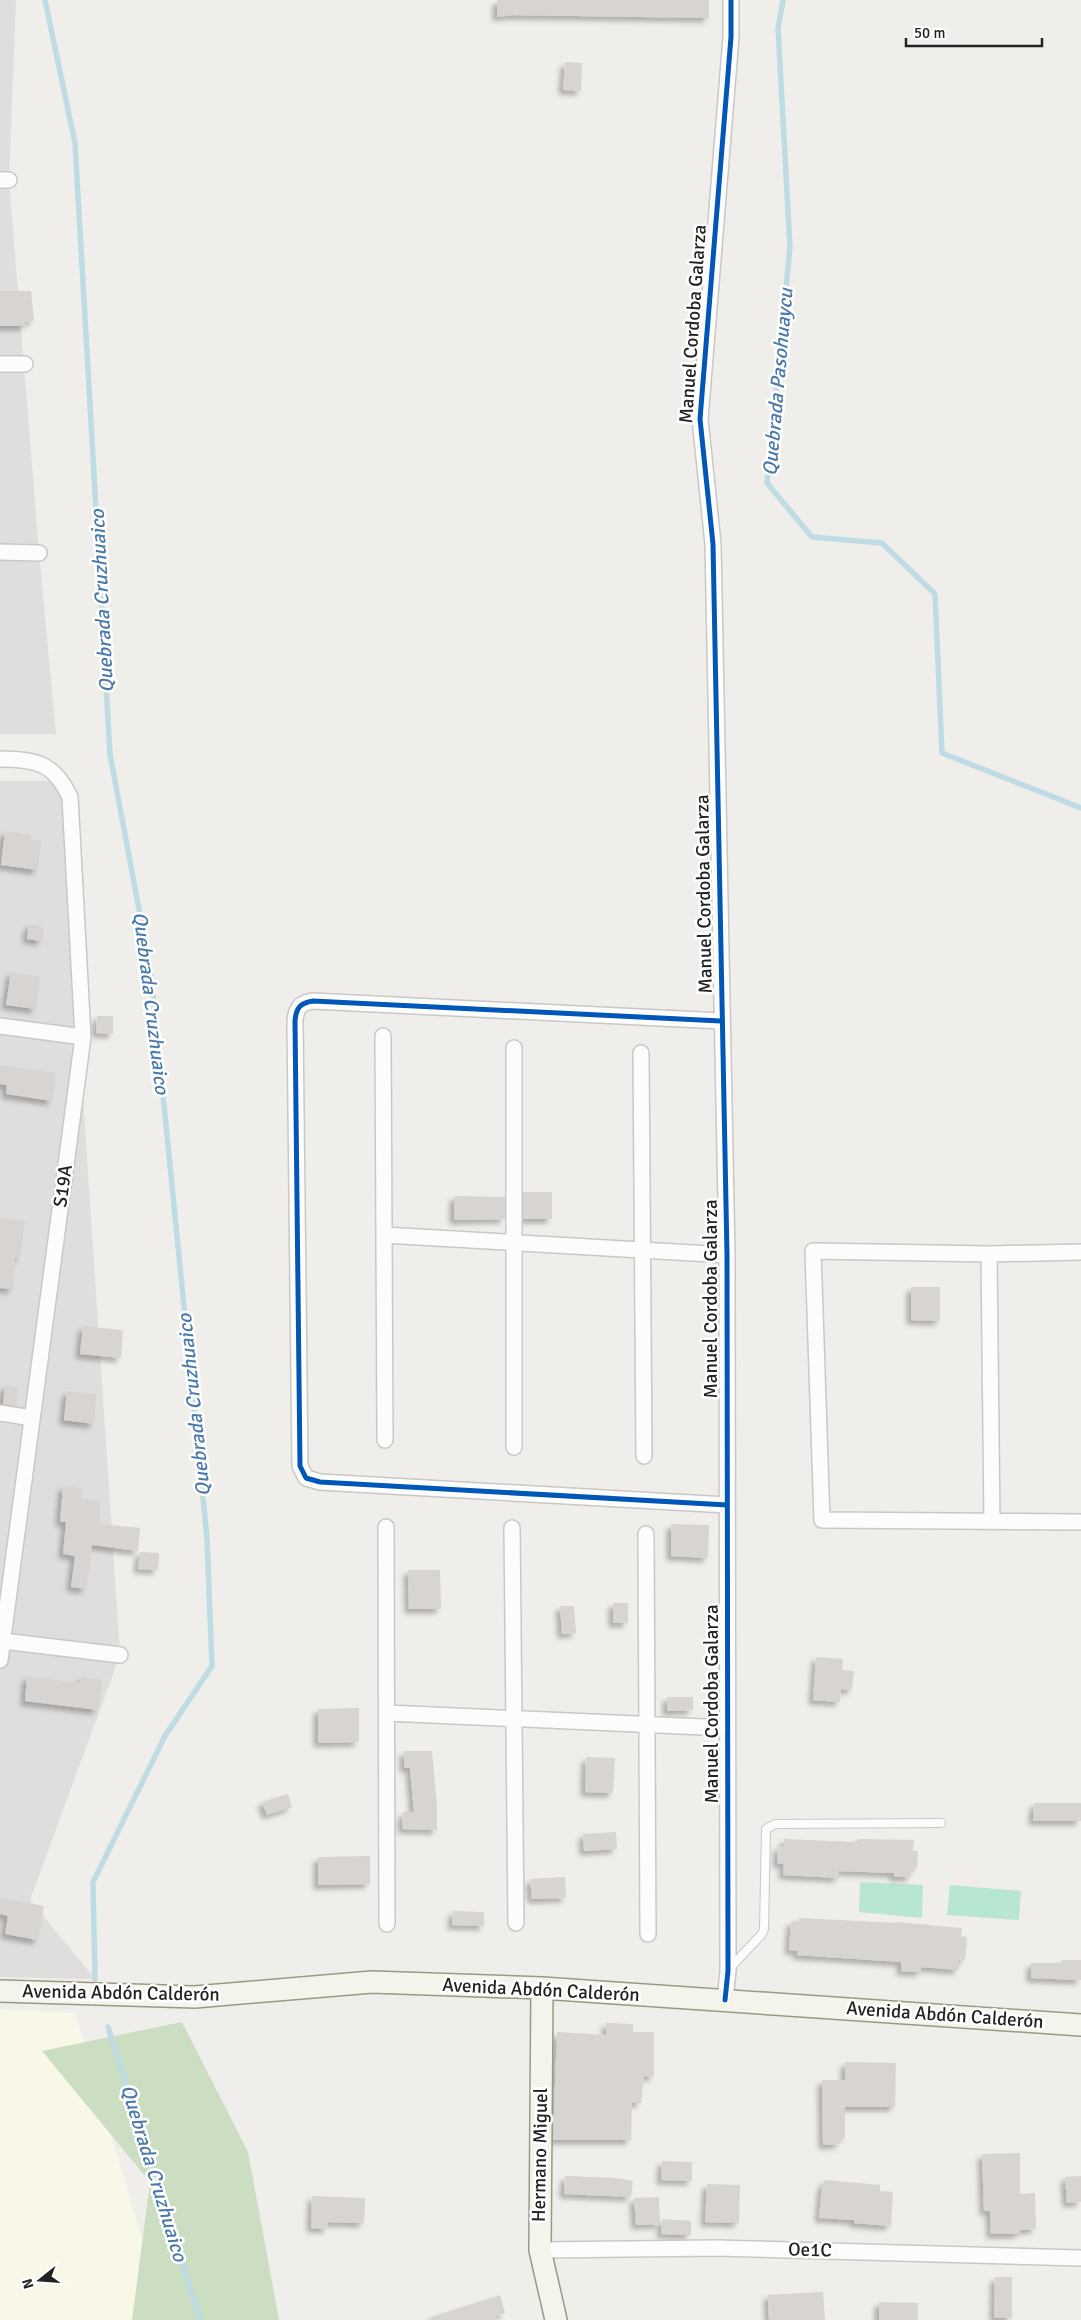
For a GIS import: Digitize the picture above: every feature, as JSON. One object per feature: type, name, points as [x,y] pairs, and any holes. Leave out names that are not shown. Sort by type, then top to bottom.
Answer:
[{"type":"street","name":"Manuel Cordoba Galarza","points":[[726,2000],[728,1971],[726,1728],[727,1255],[713,544],[700,419],[731,37],[731,0]]},
{"type":"street","points":[[0,364],[25,364]]},
{"type":"street","points":[[0,552],[39,553]]},
{"type":"street","name":"S19A","points":[[0,759],[33,760],[49,768],[62,781],[70,797],[83,1037],[0,1660]]},
{"type":"street","points":[[721,1021],[313,1001],[304,1002],[299,1006],[296,1012],[295,1030],[299,1456],[302,1473],[312,1481],[320,1482],[726,1505]]},
{"type":"street","points":[[0,1026],[83,1037]]},
{"type":"street","points":[[383,1036],[385,1440]]},
{"type":"street","points":[[514,1048],[514,1447]]},
{"type":"street","points":[[641,1053],[644,1456]]},
{"type":"street","points":[[384,1235],[727,1255]]},
{"type":"street","points":[[1081,1252],[989,1254],[813,1251],[822,1520],[1081,1522]]},
{"type":"street","points":[[989,1254],[992,1522]]},
{"type":"street","points":[[0,1413],[32,1418]]},
{"type":"street","points":[[386,1527],[387,1924]]},
{"type":"street","points":[[512,1528],[516,1923]]},
{"type":"street","points":[[646,1534],[648,1934]]},
{"type":"street","points":[[3,1641],[120,1655]]},
{"type":"street","points":[[387,1713],[726,1728]]},
{"type":"street","name":"Avenida Abdón Calderón","points":[[0,1991],[196,1997],[372,1982],[542,1988],[1081,2025]]},
{"type":"street","name":"Hermano Miguel","points":[[542,1988],[540,2250],[556,2320]]},
{"type":"street","name":"Oe1C","points":[[540,2250],[716,2248],[1081,2258]]},
{"type":"lane","points":[[728,1971],[762,1934],[764,1929],[766,1829],[775,1824],[941,1823]]},
{"type":"shaded area","points":[[0,0],[16,0],[9,180],[39,553],[56,734],[0,734]]},
{"type":"shaded area","points":[[0,781],[62,781],[120,1655],[30,1900],[95,1979],[0,1977]]},
{"type":"shaded area","points":[[0,2009],[75,2013],[166,2320],[0,2320]]},
{"type":"green space","points":[[860,1882],[923,1885],[922,1918],[859,1912]]},
{"type":"green space","points":[[950,1885],[1021,1891],[1019,1920],[947,1915]]},
{"type":"green space","points":[[182,2022],[248,2152],[279,2320],[132,2320],[150,2182],[42,2051]]},
{"type":"building","points":[[497,0],[709,0],[709,18],[512,15],[497,17]]},
{"type":"building","points":[[565,62],[582,63],[581,91],[563,90]]},
{"type":"building","points":[[0,291],[31,291],[34,321],[25,322],[26,326],[0,326]]},
{"type":"building","points":[[5,831],[31,835],[30,839],[41,841],[38,870],[1,865]]},
{"type":"building","points":[[29,924],[44,927],[42,941],[27,939]]},
{"type":"building","points":[[11,972],[40,977],[36,1009],[6,1005]]},
{"type":"building","points":[[97,1016],[113,1016],[113,1034],[96,1033]]},
{"type":"building","points":[[0,1065],[56,1073],[52,1101],[6,1094],[7,1085],[0,1084]]},
{"type":"building","points":[[523,1192],[552,1192],[552,1219],[523,1219]]},
{"type":"building","points":[[454,1196],[505,1197],[505,1219],[454,1220]]},
{"type":"building","points":[[0,1218],[25,1221],[20,1258],[15,1258],[13,1289],[0,1288]]},
{"type":"building","points":[[911,1287],[940,1287],[940,1321],[911,1320]]},
{"type":"building","points":[[83,1326],[123,1330],[121,1358],[80,1354]]},
{"type":"building","points":[[5,1385],[18,1387],[16,1406],[3,1404]]},
{"type":"building","points":[[67,1391],[96,1394],[94,1424],[64,1420]]},
{"type":"building","points":[[63,1486],[82,1488],[81,1499],[100,1500],[100,1524],[140,1528],[138,1551],[92,1545],[86,1589],[71,1587],[75,1556],[63,1554],[66,1522],[60,1522]]},
{"type":"building","points":[[671,1524],[709,1525],[708,1558],[671,1556]]},
{"type":"building","points":[[140,1552],[159,1553],[158,1570],[138,1569]]},
{"type":"building","points":[[408,1570],[440,1570],[441,1609],[409,1609]]},
{"type":"building","points":[[613,1603],[628,1603],[628,1623],[613,1623]]},
{"type":"building","points":[[560,1606],[574,1606],[576,1633],[562,1634]]},
{"type":"building","points":[[816,1657],[843,1659],[842,1670],[854,1671],[852,1690],[841,1689],[840,1702],[813,1700]]},
{"type":"building","points":[[27,1676],[80,1683],[81,1677],[102,1680],[98,1710],[25,1701]]},
{"type":"building","points":[[667,1697],[693,1697],[693,1710],[667,1711]]},
{"type":"building","points":[[359,1708],[359,1742],[318,1743],[318,1709]]},
{"type":"building","points":[[404,1751],[432,1751],[437,1806],[437,1830],[402,1829],[403,1812],[414,1812],[410,1768],[404,1768]]},
{"type":"building","points":[[586,1757],[615,1758],[613,1793],[585,1792]]},
{"type":"building","points":[[288,1794],[292,1807],[267,1815],[262,1802]]},
{"type":"building","points":[[1034,1803],[1081,1803],[1081,1821],[1033,1821]]},
{"type":"building","points":[[616,1832],[617,1849],[584,1851],[583,1834]]},
{"type":"building","points":[[784,1839],[856,1842],[858,1839],[914,1840],[913,1851],[918,1851],[917,1868],[912,1868],[911,1877],[894,1877],[894,1873],[839,1871],[839,1878],[783,1875],[784,1864],[777,1863],[778,1846],[784,1847]]},
{"type":"building","points":[[370,1856],[370,1884],[318,1885],[318,1857]]},
{"type":"building","points":[[565,1877],[566,1898],[532,1899],[530,1879]]},
{"type":"building","points":[[0,1898],[44,1906],[38,1940],[5,1934],[8,1916],[0,1914]]},
{"type":"building","points":[[453,1911],[484,1912],[484,1926],[452,1925]]},
{"type":"building","points":[[799,1918],[897,1922],[962,1928],[961,1936],[967,1937],[965,1960],[959,1959],[959,1970],[921,1967],[921,1972],[901,1971],[901,1962],[797,1955],[798,1951],[789,1950],[791,1921],[799,1922]]},
{"type":"building","points":[[1062,1960],[1081,1960],[1081,1980],[1031,1978],[1031,1963],[1062,1963]]},
{"type":"building","points":[[606,2023],[633,2024],[633,2032],[654,2032],[654,2077],[644,2076],[641,2103],[632,2103],[631,2140],[553,2140],[557,2032],[606,2035]]},
{"type":"building","points":[[845,2062],[896,2063],[895,2107],[845,2107],[845,2138],[840,2139],[840,2144],[823,2145],[822,2080],[845,2080]]},
{"type":"building","points":[[1020,2153],[1020,2194],[1035,2193],[1036,2229],[1020,2230],[1020,2234],[991,2234],[990,2211],[984,2211],[982,2154]]},
{"type":"building","points":[[662,2161],[692,2162],[692,2181],[661,2180]]},
{"type":"building","points":[[565,2176],[615,2178],[633,2181],[631,2197],[564,2194]]},
{"type":"building","points":[[1081,2176],[1081,2202],[1067,2203],[1065,2177]]},
{"type":"building","points":[[824,2180],[880,2185],[880,2191],[893,2192],[891,2226],[854,2223],[854,2220],[819,2218]]},
{"type":"building","points":[[707,2184],[740,2185],[739,2223],[705,2222]]},
{"type":"building","points":[[312,2196],[365,2198],[364,2223],[328,2222],[327,2229],[311,2228]]},
{"type":"building","points":[[659,2197],[660,2224],[636,2225],[634,2198]]},
{"type":"building","points":[[662,2219],[691,2221],[691,2235],[661,2234]]},
{"type":"building","points":[[995,2277],[1012,2277],[1012,2318],[994,2318]]},
{"type":"building","points":[[823,2292],[825,2320],[769,2320],[768,2295]]},
{"type":"building","points":[[500,2295],[505,2313],[495,2316],[497,2320],[432,2320],[431,2317]]},
{"type":"building","points":[[879,2302],[918,2303],[918,2320],[879,2320]]},
{"type":"waterway","name":"Quebrada Cruzhuaico","points":[[45,0],[75,143],[110,754],[151,974],[207,1538],[212,1666],[165,1736],[93,1882],[95,1979]]},
{"type":"waterway","name":"Quebrada Pasohuaycu","points":[[783,0],[778,28],[790,247],[767,483],[812,537],[882,543],[935,594],[942,753],[1081,808]]},
{"type":"waterway","name":"Quebrada Cruzhuaico","points":[[108,2027],[200,2320]]},
{"type":"cycle path","points":[[725,2000],[728,1971],[727,1255],[713,544],[700,419],[731,37],[731,0]]},
{"type":"cycle path","points":[[721,1021],[313,1001],[305,1003],[300,1007],[296,1013],[295,1021],[300,1466],[306,1478],[320,1482],[727,1505]]}]
